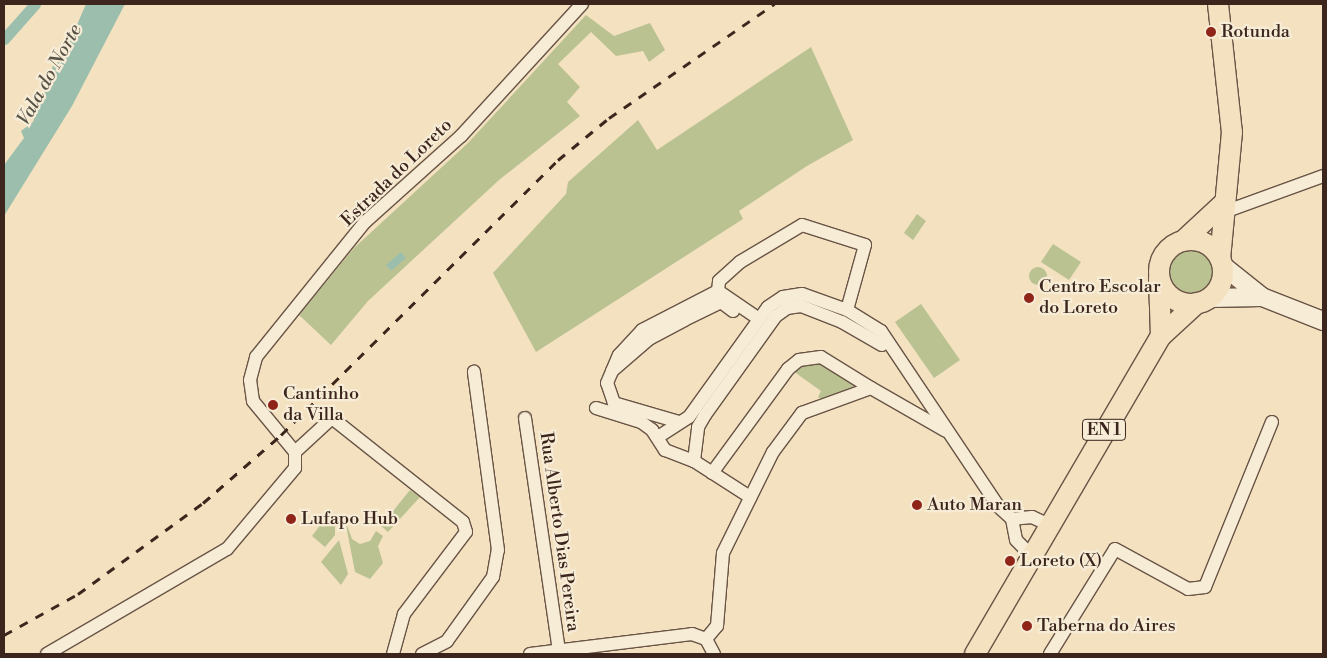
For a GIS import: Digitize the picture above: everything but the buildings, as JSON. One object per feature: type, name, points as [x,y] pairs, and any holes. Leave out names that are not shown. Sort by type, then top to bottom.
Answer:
[{"type":"main road","name":"EN 1","points":[[981,652],[1047,524],[1161,336],[1218,290],[1232,132],[1218,4]]},
{"type":"main road","points":[[1161,336],[1159,279],[1164,254],[1224,207]]},
{"type":"main road","points":[[1184,240],[1205,243],[1221,262],[1262,297],[1323,321]]},
{"type":"main road","points":[[1159,279],[1173,299],[1203,301],[1262,297]]},
{"type":"street","name":"Estrada do Loreto","points":[[295,452],[253,401],[250,380],[256,356],[365,222],[461,136],[582,4]]},
{"type":"street","points":[[1224,207],[1323,176]]},
{"type":"street","points":[[718,291],[719,280],[740,262],[802,225],[865,245],[847,310]]},
{"type":"street","points":[[718,291],[757,322]]},
{"type":"street","points":[[679,422],[614,403],[608,395],[612,371],[619,355],[642,330],[718,291]]},
{"type":"street","points":[[658,437],[679,422],[689,418],[757,322],[783,297],[802,294],[847,310],[881,331],[998,506],[1012,519],[1016,540],[1030,554]]},
{"type":"street","points":[[612,371],[649,339],[721,302],[757,322]]},
{"type":"street","points":[[694,460],[698,427],[776,316],[787,308],[801,306],[874,337],[904,366]]},
{"type":"street","points":[[712,473],[788,369],[799,360],[821,357],[948,432]]},
{"type":"street","points":[[422,654],[447,641],[493,577],[498,550],[474,372]]},
{"type":"street","points":[[714,654],[706,639],[718,626],[722,553],[773,452],[802,413],[871,388]]},
{"type":"street","points":[[596,408],[641,422],[658,437],[665,450],[694,460],[750,497]]},
{"type":"street","points":[[47,654],[221,554],[295,468],[295,452],[332,418],[463,522],[466,532],[404,614],[393,654]]},
{"type":"street","name":"Rua Alberto Dias Pereira","points":[[526,418],[558,651]]},
{"type":"street","points":[[1050,654],[1115,549],[1188,589],[1205,587],[1272,422]]},
{"type":"street","points":[[1012,519],[1032,517],[1047,524]]},
{"type":"street","name":"Rua Alberto Dias Pereira","points":[[530,654],[692,634],[706,639]]},
{"type":"shaded area","points":[[586,15],[614,36],[650,23],[665,50],[649,62],[643,51],[616,56],[591,32],[558,64],[580,87],[567,102],[580,116],[499,180],[368,301],[331,345],[299,315],[354,248],[468,143]]},
{"type":"shaded area","points":[[811,47],[853,140],[807,166],[739,211],[743,219],[536,352],[493,273],[566,194],[568,182],[638,120],[657,150]]},
{"type":"shaded area","points":[[917,214],[926,221],[913,240],[904,233]]},
{"type":"shaded area","points":[[1053,244],[1081,262],[1069,280],[1041,262]]},
{"type":"shaded area","points":[[1187,247],[1197,247],[1210,254],[1217,267],[1217,277],[1210,290],[1197,297],[1187,297],[1178,293],[1171,286],[1167,277],[1167,267],[1171,258],[1178,251]]},
{"type":"shaded area","points":[[1038,267],[1044,270],[1047,276],[1044,282],[1038,285],[1032,282],[1029,276],[1032,270]]},
{"type":"shaded area","points":[[921,304],[960,360],[934,378],[895,322]]},
{"type":"shaded area","points":[[820,359],[862,386],[823,400],[818,397],[821,391],[793,371],[801,363]]},
{"type":"shaded area","points":[[410,490],[420,497],[388,532],[381,526]]},
{"type":"shaded area","points":[[327,516],[335,523],[335,535],[325,547],[312,536]]},
{"type":"shaded area","points":[[345,520],[352,539],[360,544],[370,541],[376,531],[383,536],[378,546],[383,563],[370,579],[355,572]]},
{"type":"shaded area","points":[[339,540],[348,574],[341,585],[321,562]]},
{"type":"water","name":"Vala do Norte","points":[[86,4],[125,4],[72,106],[4,216],[4,165],[24,138],[21,131],[33,122],[61,43],[70,41]]},
{"type":"water","points":[[401,252],[406,258],[391,271],[386,265]]},
{"type":"waterway","points":[[4,39],[35,4]]},
{"type":"railway","points":[[4,635],[78,594],[203,503],[281,435],[558,160],[609,118],[774,4]]},
{"type":"place","name":"Rotunda","points":[[1211,32]]},
{"type":"place","name":"Centro Escolar do Loreto","points":[[1029,298]]},
{"type":"place","name":"Cantinho da Villa","points":[[273,405]]},
{"type":"place","name":"Auto Maran","points":[[917,505]]},
{"type":"place","name":"Lufapo Hub","points":[[291,519]]},
{"type":"place","name":"Loreto (X)","points":[[1010,561]]},
{"type":"place","name":"Taberna do Aires","points":[[1027,626]]}]
